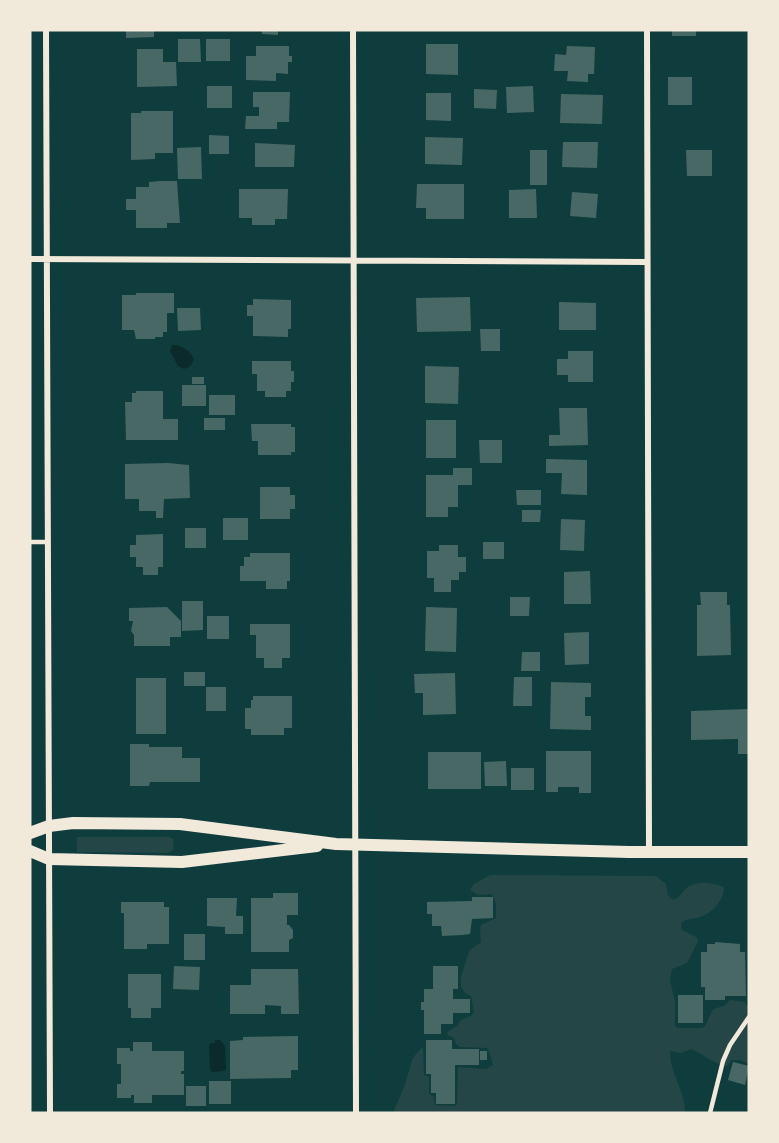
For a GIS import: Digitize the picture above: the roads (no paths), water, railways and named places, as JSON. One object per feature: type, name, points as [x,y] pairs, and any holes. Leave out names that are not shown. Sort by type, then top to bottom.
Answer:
[{"type":"main road","points":[[30,833],[49,826],[73,823],[180,824],[336,844]]},
{"type":"main road","points":[[30,851],[49,859],[182,862],[336,844],[649,852],[749,852]]},
{"type":"street","points":[[46,30],[50,1113]]},
{"type":"street","points":[[353,30],[356,1113]]},
{"type":"street","points":[[646,30],[649,852]]},
{"type":"street","points":[[30,259],[647,262]]},
{"type":"lane","points":[[30,542],[48,542]]},
{"type":"lane","points":[[710,1113],[723,1061],[730,1045],[749,1017]]}]
